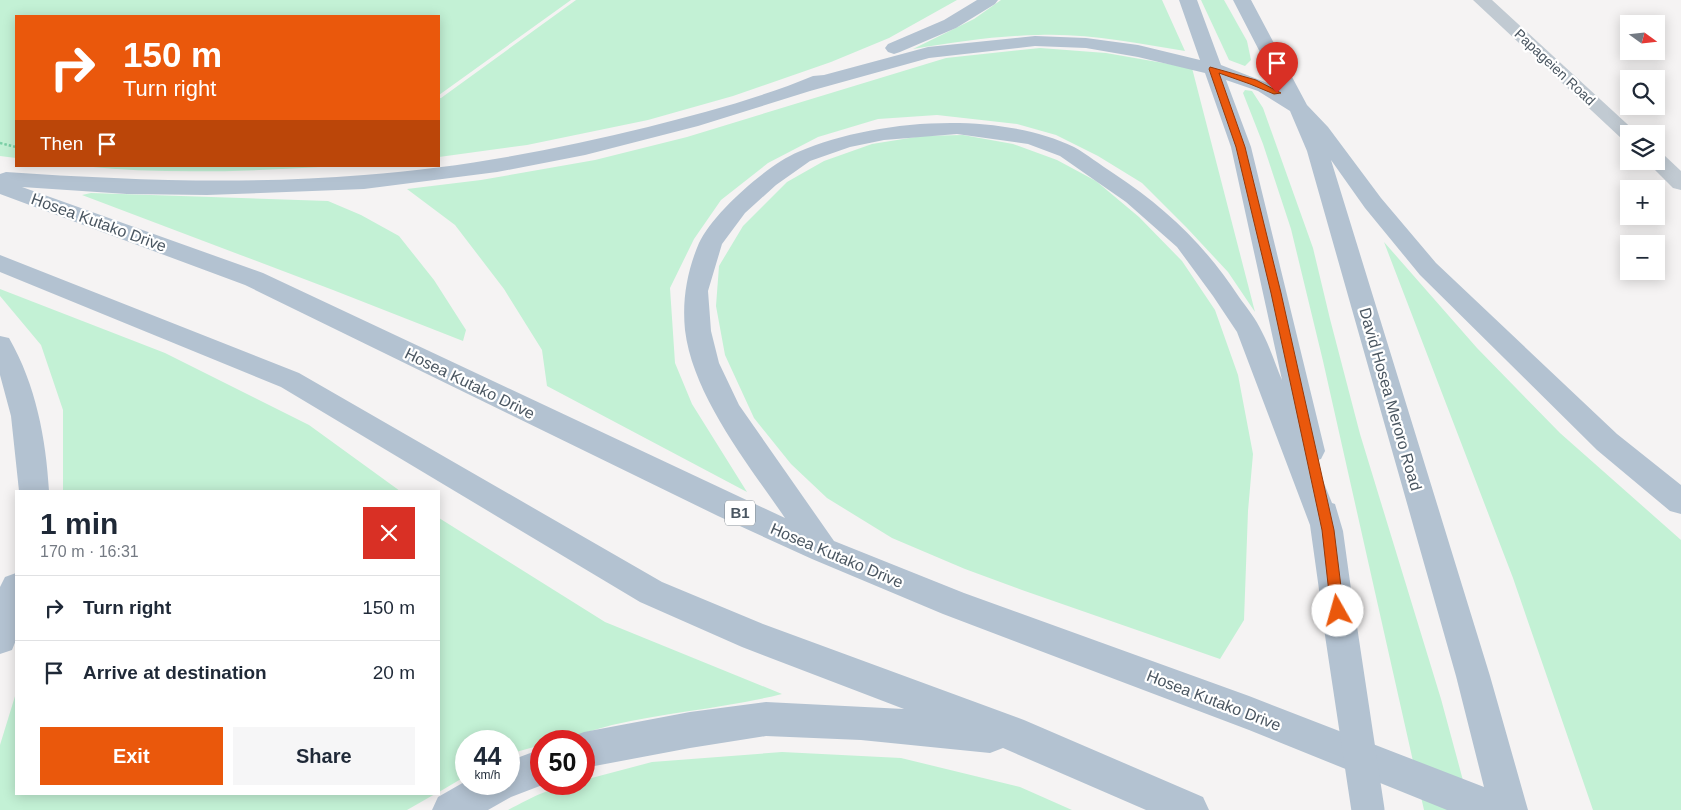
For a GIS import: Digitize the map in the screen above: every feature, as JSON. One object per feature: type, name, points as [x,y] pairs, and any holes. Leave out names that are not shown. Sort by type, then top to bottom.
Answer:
[{"type":"main road","points":[[803,87],[950,24],[989,0]]},
{"type":"main road","points":[[1188,0],[1241,147],[1276,293],[1328,530],[1338,611],[1368,810]]},
{"type":"main road","name":"David Hosea Meroro Road","points":[[1242,0],[1299,108],[1318,152],[1473,676],[1509,810]]},
{"type":"main road","points":[[0,179],[127,187],[207,188],[364,182],[497,166],[585,149],[691,122],[803,87],[928,53],[1035,41],[1086,43],[1138,51],[1213,69],[1265,87],[1299,108],[1321,132],[1373,203],[1428,269],[1607,442],[1681,502]]},
{"type":"main road","points":[[823,550],[726,410],[706,363],[698,331],[696,290],[711,243],[737,208],[768,180],[803,157],[845,142],[884,134],[938,129],[986,131],[1033,139],[1066,152],[1134,197],[1185,242],[1222,290],[1249,331],[1328,530]]},
{"type":"main road","name":"Hosea Kutako Drive","points":[[0,186],[254,279],[729,508],[823,550],[955,604],[1249,712],[1494,810]]},
{"type":"main road","points":[[0,263],[290,380],[651,592],[754,636],[1024,738],[1190,810]]},
{"type":"main road","points":[[0,346],[10,363],[23,401],[34,490]]},
{"type":"main road","points":[[0,639],[15,590]]},
{"type":"main road","points":[[595,748],[690,730],[766,719],[861,723],[1024,738]]},
{"type":"main road","points":[[451,810],[478,795]]},
{"type":"street","name":"Papageien Road","points":[[1482,0],[1620,127]]},
{"type":"street","points":[[1665,168],[1681,183]]},
{"type":"path","points":[[0,143],[15,147]]},
{"type":"green space","points":[[0,0],[571,0],[440,94],[440,15],[15,15],[15,158],[0,156]]},
{"type":"green space","points":[[576,0],[957,0],[889,38],[831,62],[733,96],[648,120],[527,145],[440,157],[441,98]]},
{"type":"green space","points":[[1001,0],[1162,0],[1185,51],[1112,39],[1056,35],[991,38],[913,49],[974,19]]},
{"type":"green space","points":[[1201,0],[1224,0],[1247,41],[1251,60],[1245,66],[1229,60]]},
{"type":"green space","points":[[1040,48],[1106,53],[1192,68],[1255,312],[1228,272],[1142,183],[1098,156],[1056,135],[1017,124],[937,115],[878,119],[818,137],[768,163],[721,200],[694,239],[670,288],[675,363],[692,404],[747,492],[547,386],[542,350],[504,289],[455,225],[407,189],[481,180],[595,160],[687,137],[946,58]]},
{"type":"green space","points":[[1245,90],[1252,91],[1263,108],[1313,248],[1360,434],[1441,699],[1471,810],[1424,810],[1323,361],[1291,229],[1263,144],[1243,93]]},
{"type":"green space","points":[[963,135],[1013,144],[1057,160],[1096,181],[1139,217],[1182,261],[1215,310],[1238,375],[1253,454],[1248,511],[1244,620],[1220,659],[965,569],[892,538],[827,498],[791,464],[754,418],[725,355],[716,306],[719,266],[743,226],[787,182],[824,161],[872,144],[922,136]]},
{"type":"green space","points":[[93,167],[321,167],[243,171]]},
{"type":"green space","points":[[91,193],[328,201],[361,215],[399,236],[434,280],[466,330],[463,341],[82,195]]},
{"type":"green space","points":[[1384,242],[1477,348],[1560,433],[1681,540],[1681,810],[1593,810],[1513,578]]},
{"type":"green space","points":[[0,289],[165,353],[309,425],[399,490],[63,490],[63,410],[41,345],[0,296]]},
{"type":"green space","points":[[440,519],[605,622],[782,694],[612,725],[595,730],[530,730],[530,748],[520,751],[520,730],[455,730],[455,783],[440,791]]},
{"type":"green space","points":[[15,696],[15,795],[433,795],[407,810],[0,810],[0,745]]},
{"type":"green space","points":[[782,752],[901,758],[1020,787],[1072,810],[508,810],[538,795],[595,795],[595,777],[652,762]]},
{"type":"route","points":[[1277,93],[1253,82],[1213,69],[1241,147],[1276,293],[1328,530],[1338,611]]}]
